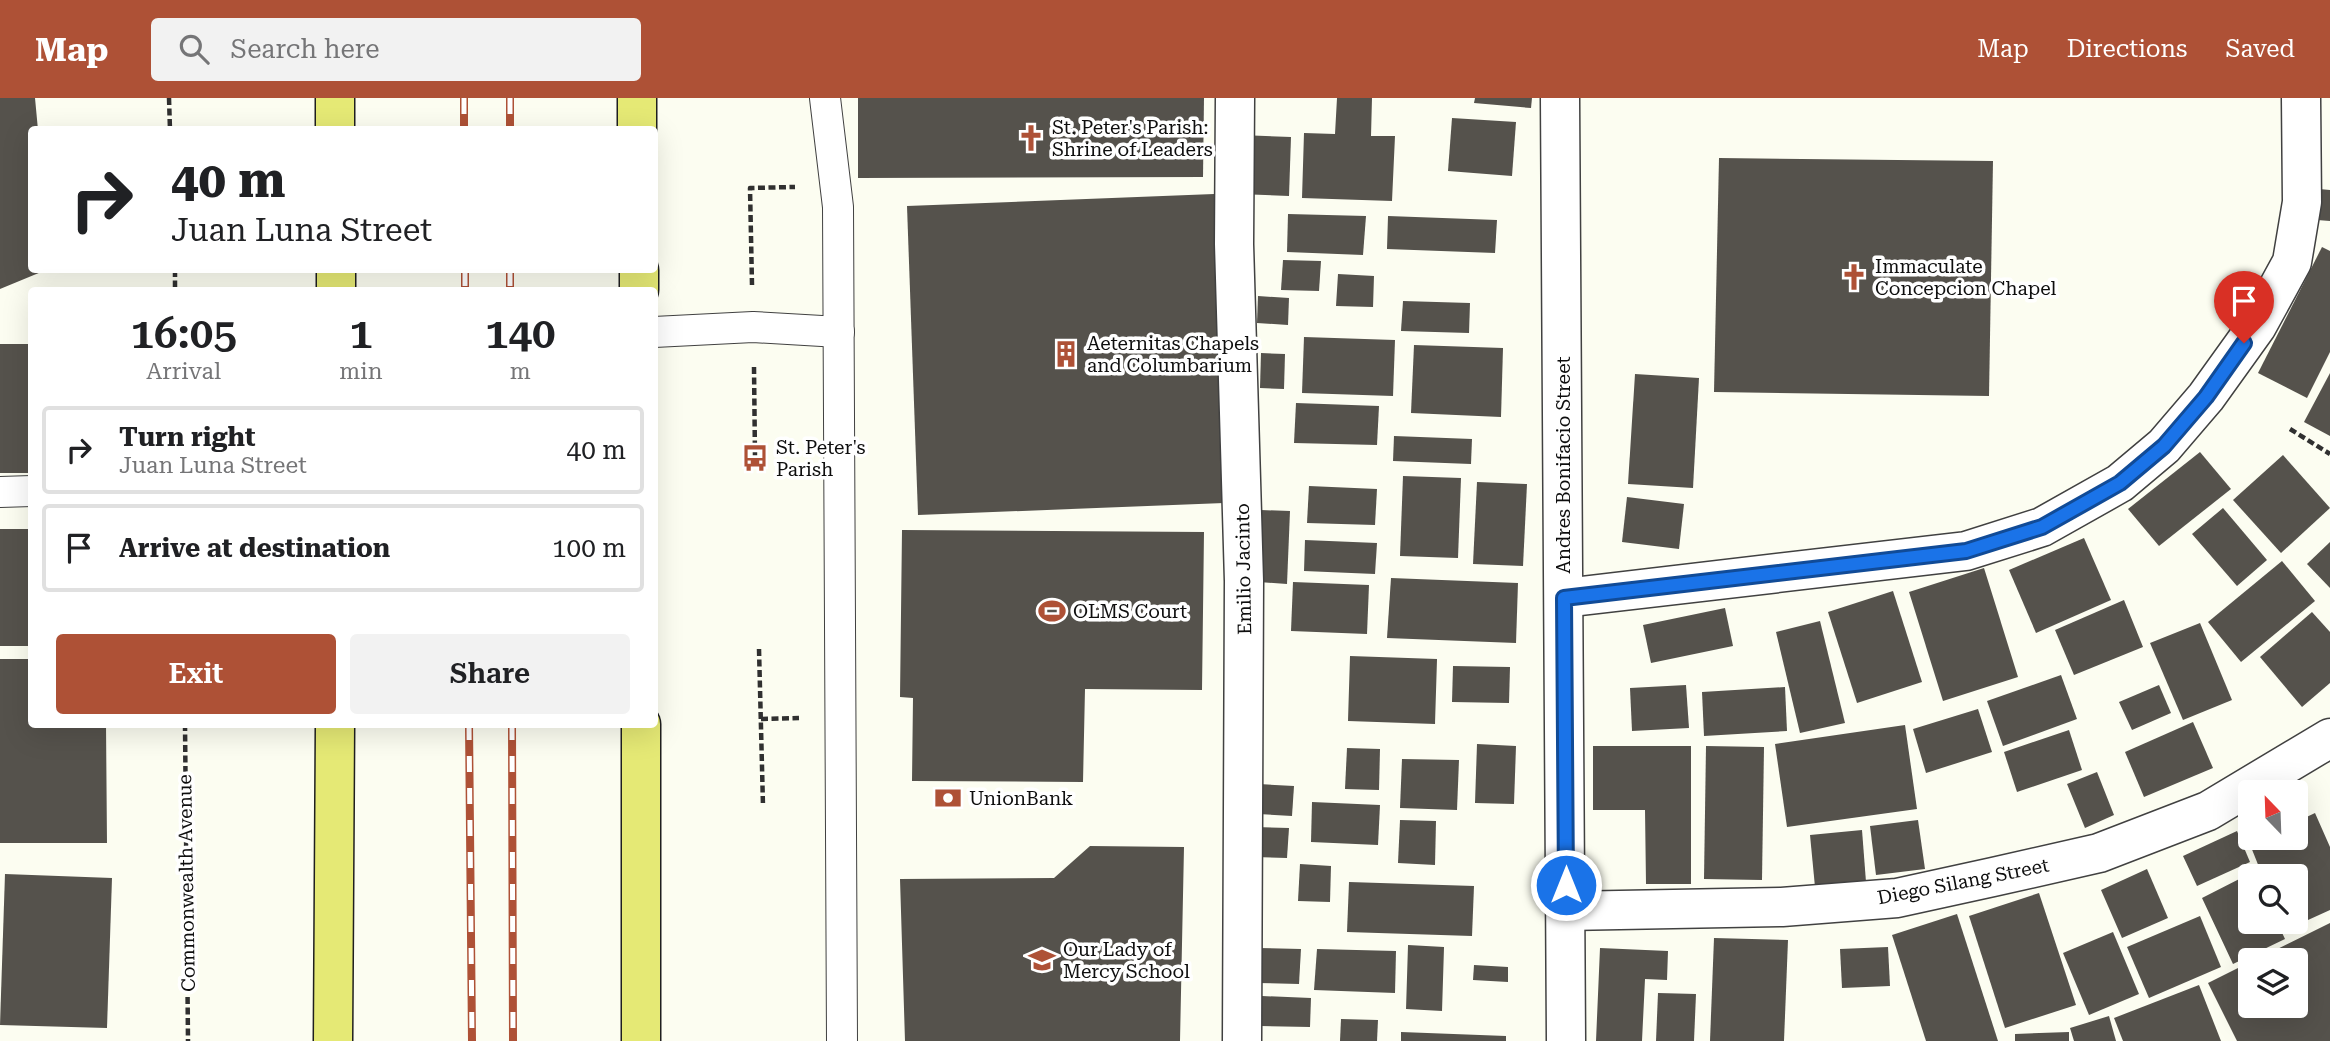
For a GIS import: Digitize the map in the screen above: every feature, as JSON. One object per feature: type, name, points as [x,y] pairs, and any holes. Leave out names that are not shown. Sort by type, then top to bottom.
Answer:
[{"type":"main road","points":[[335,98],[335,126]]},
{"type":"main road","points":[[637,98],[637,126]]},
{"type":"main road","points":[[333,1041],[335,728]]},
{"type":"main road","points":[[641,728],[641,1041]]},
{"type":"street","name":"Emilio Jacinto","points":[[1235,98],[1234,244],[1244,581],[1242,1041]]},
{"type":"street","name":"Andres Bonifacio Street","points":[[1560,98],[1566,1041]]},
{"type":"street","points":[[1564,598],[1966,551],[2042,527],[2120,483],[2164,446],[2206,397],[2257,326],[2292,261],[2302,202],[2301,98]]},
{"type":"street","name":"Diego Silang Street","points":[[1566,911],[1782,907],[1897,898],[2020,871],[2099,853],[2208,811],[2330,738]]},
{"type":"lane","points":[[825,98],[838,207],[842,1041]]},
{"type":"lane","points":[[658,332],[753,327],[839,332]]},
{"type":"lane","points":[[0,492],[28,491]]},
{"type":"path","points":[[169,98],[170,126]]},
{"type":"path","points":[[2290,429],[2330,454]]},
{"type":"path","points":[[759,649],[762,806]]},
{"type":"path","name":"Commonwealth Avenue","points":[[185,728],[188,1041]]},
{"type":"building","points":[[0,98],[35,98],[38,126],[28,126],[28,273],[39,273],[0,289]]},
{"type":"building","name":"St. Peter's Parish: Shrine of Leaders","points":[[858,98],[1204,98],[1203,177],[858,178]]},
{"type":"building","points":[[1337,98],[1372,98],[1371,136],[1395,136],[1392,201],[1302,198],[1304,133],[1335,134]]},
{"type":"building","points":[[1475,98],[1532,98],[1531,108],[1474,103]]},
{"type":"building","points":[[1452,118],[1516,122],[1512,176],[1448,171]]},
{"type":"building","points":[[1240,135],[1291,137],[1289,196],[1238,194]]},
{"type":"building","name":"Immaculate Concepcion Chapel","points":[[1719,158],[1993,161],[1989,396],[1714,392]]},
{"type":"building","points":[[2319,189],[2330,190],[2330,221],[2317,220]]},
{"type":"building","name":"Aeternitas Chapels and Columbarium","points":[[1214,194],[1224,503],[918,515],[907,206]]},
{"type":"building","points":[[1288,214],[1366,216],[1363,255],[1287,252]]},
{"type":"building","points":[[1388,216],[1497,220],[1495,253],[1387,249]]},
{"type":"building","points":[[2322,247],[2330,251],[2330,352],[2307,398],[2258,373]]},
{"type":"building","points":[[1283,260],[1321,261],[1319,291],[1281,290]]},
{"type":"building","points":[[1338,274],[1374,276],[1373,307],[1336,306]]},
{"type":"building","points":[[1258,296],[1289,298],[1288,325],[1257,323]]},
{"type":"building","points":[[1403,301],[1470,303],[1469,333],[1401,331]]},
{"type":"building","points":[[1304,337],[1395,340],[1393,396],[1302,393]]},
{"type":"building","points":[[0,344],[28,344],[28,473],[0,473]]},
{"type":"building","points":[[1414,345],[1503,348],[1501,417],[1411,413]]},
{"type":"building","points":[[1261,353],[1285,354],[1284,389],[1260,388]]},
{"type":"building","points":[[2330,373],[2330,436],[2304,422]]},
{"type":"building","points":[[1635,374],[1699,378],[1693,488],[1628,484]]},
{"type":"building","points":[[1296,403],[1379,406],[1377,445],[1294,443]]},
{"type":"building","points":[[1394,436],[1472,439],[1471,464],[1393,461]]},
{"type":"building","points":[[2200,452],[2231,489],[2159,546],[2128,509]]},
{"type":"building","points":[[2283,455],[2330,508],[2281,553],[2233,500]]},
{"type":"building","points":[[1403,476],[1461,478],[1458,558],[1400,556]]},
{"type":"building","points":[[1477,482],[1527,484],[1523,566],[1473,564]]},
{"type":"building","points":[[1309,486],[1377,489],[1375,525],[1307,523]]},
{"type":"building","points":[[1627,497],[1684,504],[1679,549],[1622,542]]},
{"type":"building","points":[[2223,508],[2267,560],[2237,586],[2192,534]]},
{"type":"building","points":[[1261,510],[1290,511],[1287,584],[1259,582]]},
{"type":"building","points":[[0,529],[28,529],[28,646],[0,646]]},
{"type":"building","name":"OLMS Court","points":[[902,530],[1204,532],[1202,690],[1085,689],[1083,782],[912,781],[913,698],[900,697]]},
{"type":"building","points":[[2084,538],[2111,600],[2036,633],[2009,570]]},
{"type":"building","points":[[1305,540],[1377,543],[1375,574],[1304,571]]},
{"type":"building","points":[[2330,542],[2330,588],[2307,564]]},
{"type":"building","points":[[2282,561],[2315,601],[2241,662],[2208,622]]},
{"type":"building","points":[[1984,568],[2018,677],[1943,701],[1909,592]]},
{"type":"building","points":[[1391,578],[1518,583],[1516,643],[1387,638]]},
{"type":"building","points":[[1293,582],[1369,585],[1367,634],[1291,631]]},
{"type":"building","points":[[1893,591],[1922,682],[1857,703],[1828,612]]},
{"type":"building","points":[[2124,600],[2143,647],[2074,675],[2055,630]]},
{"type":"building","points":[[1725,608],[1733,646],[1651,663],[1643,625]]},
{"type":"building","points":[[2312,612],[2330,632],[2330,683],[2302,707],[2260,657]]},
{"type":"building","points":[[1820,621],[1845,723],[1800,733],[1776,632]]},
{"type":"building","points":[[2200,623],[2232,700],[2183,720],[2150,643]]},
{"type":"building","points":[[1350,656],[1437,659],[1435,724],[1348,721]]},
{"type":"building","points":[[0,659],[28,659],[28,728],[106,728],[107,843],[0,843]]},
{"type":"building","points":[[1453,666],[1510,667],[1509,703],[1452,702]]},
{"type":"building","points":[[2061,675],[2077,719],[2003,746],[1987,701]]},
{"type":"building","points":[[1686,685],[1689,728],[1632,731],[1630,688]]},
{"type":"building","points":[[2159,685],[2171,713],[2132,730],[2119,702]]},
{"type":"building","points":[[1785,687],[1787,731],[1704,736],[1702,692]]},
{"type":"building","points":[[1978,709],[1992,752],[1926,773],[1913,729]]},
{"type":"building","points":[[2193,722],[2213,768],[2144,797],[2125,752]]},
{"type":"building","points":[[1905,725],[1917,809],[1787,827],[1775,744]]},
{"type":"building","points":[[2069,730],[2082,770],[2017,792],[2004,752]]},
{"type":"building","points":[[1477,744],[1516,746],[1514,804],[1475,803]]},
{"type":"building","points":[[1593,746],[1691,746],[1691,884],[1646,884],[1645,810],[1593,810]]},
{"type":"building","points":[[1706,746],[1764,747],[1762,880],[1704,879]]},
{"type":"building","points":[[1347,748],[1380,749],[1379,790],[1345,789]]},
{"type":"building","points":[[1402,759],[1459,760],[1457,810],[1400,808]]},
{"type":"building","points":[[2097,772],[2114,815],[2085,828],[2067,784]]},
{"type":"building","points":[[1259,784],[1294,786],[1292,816],[1258,814]]},
{"type":"building","points":[[1312,802],[1380,805],[1378,845],[1311,842]]},
{"type":"building","points":[[2315,813],[2330,847],[2330,910],[2308,920],[2308,864],[2258,864],[2252,850],[2308,850],[2308,816]]},
{"type":"building","points":[[1400,820],[1436,821],[1435,865],[1398,863]]},
{"type":"building","points":[[1918,820],[1925,869],[1876,875],[1870,826]]},
{"type":"building","points":[[1255,827],[1289,828],[1287,858],[1254,857]]},
{"type":"building","points":[[1862,830],[1866,882],[1815,887],[1810,835]]},
{"type":"building","points":[[2237,831],[2238,850],[2245,850],[2250,862],[2238,864],[2238,867],[2197,886],[2183,856]]},
{"type":"building","name":"Our Lady of Mercy School","points":[[1090,846],[1184,847],[1180,1041],[905,1041],[900,879],[1054,878]]},
{"type":"building","points":[[1300,864],[1331,866],[1330,902],[1298,901]]},
{"type":"building","points":[[2147,869],[2168,918],[2122,938],[2101,890]]},
{"type":"building","points":[[5,874],[112,878],[107,1028],[0,1025]]},
{"type":"building","points":[[2238,880],[2238,934],[2283,934],[2285,939],[2266,948],[2238,948],[2238,962],[2233,964],[2202,898]]},
{"type":"building","points":[[1349,882],[1474,886],[1472,936],[1347,932]]},
{"type":"building","points":[[2039,893],[2076,1005],[2005,1028],[1969,916]]},
{"type":"building","points":[[1957,914],[1998,1041],[1926,1041],[1892,935]]},
{"type":"building","points":[[2200,916],[2221,967],[2149,998],[2127,947]]},
{"type":"building","points":[[2330,923],[2330,1041],[2237,1041],[2208,983],[2238,968],[2238,1018],[2308,1018],[2308,948],[2279,948]]},
{"type":"building","points":[[2113,932],[2139,994],[2089,1015],[2063,953]]},
{"type":"building","points":[[1714,938],[1788,940],[1784,1041],[1710,1041]]},
{"type":"building","points":[[1408,945],[1444,947],[1442,1011],[1406,1009]]},
{"type":"building","points":[[1888,947],[1890,986],[1842,988],[1840,949]]},
{"type":"building","points":[[1258,948],[1301,949],[1299,984],[1257,983]]},
{"type":"building","points":[[1600,948],[1668,951],[1667,980],[1645,979],[1642,1041],[1596,1041]]},
{"type":"building","points":[[1317,949],[1396,951],[1395,993],[1314,990]]},
{"type":"building","points":[[1474,965],[1508,967],[1508,982],[1473,980]]},
{"type":"building","points":[[2199,985],[2221,1041],[2123,1041],[2114,1018]]},
{"type":"building","points":[[1658,993],[1696,994],[1694,1041],[1656,1041]]},
{"type":"building","points":[[1262,996],[1311,998],[1310,1027],[1261,1026]]},
{"type":"building","points":[[2109,1016],[2116,1041],[2074,1041],[2070,1028]]},
{"type":"building","points":[[1341,1019],[1378,1020],[1377,1041],[1340,1041]]},
{"type":"building","points":[[1401,1032],[1506,1036],[1506,1041],[1401,1041]]},
{"type":"building","points":[[2069,1032],[2069,1041],[2015,1041],[2015,1034]]},
{"type":"railway","points":[[464,98],[464,126]]},
{"type":"railway","points":[[510,98],[510,126]]},
{"type":"railway","points":[[465,273],[465,287]]},
{"type":"railway","points":[[510,273],[510,287]]},
{"type":"railway","points":[[469,728],[472,1041]]},
{"type":"railway","points":[[512,728],[513,1041]]},
{"type":"place","name":"St. Peter's Parish: Shrine of Leaders","points":[[1031,138]]},
{"type":"place","name":"Immaculate Concepcion Chapel","points":[[1854,277]]},
{"type":"place","name":"Aeternitas Chapels and Columbarium","points":[[1066,354]]},
{"type":"place","name":"St. Peter's Parish","points":[[755,458]]},
{"type":"place","name":"OLMS Court","points":[[1052,611]]},
{"type":"place","name":"UnionBank","points":[[948,798]]},
{"type":"place","name":"Our Lady of Mercy School","points":[[1042,960]]},
{"type":"route","points":[[1566,885],[1564,598],[1966,551],[2042,527],[2120,483],[2164,446],[2206,397],[2244,343]]}]
